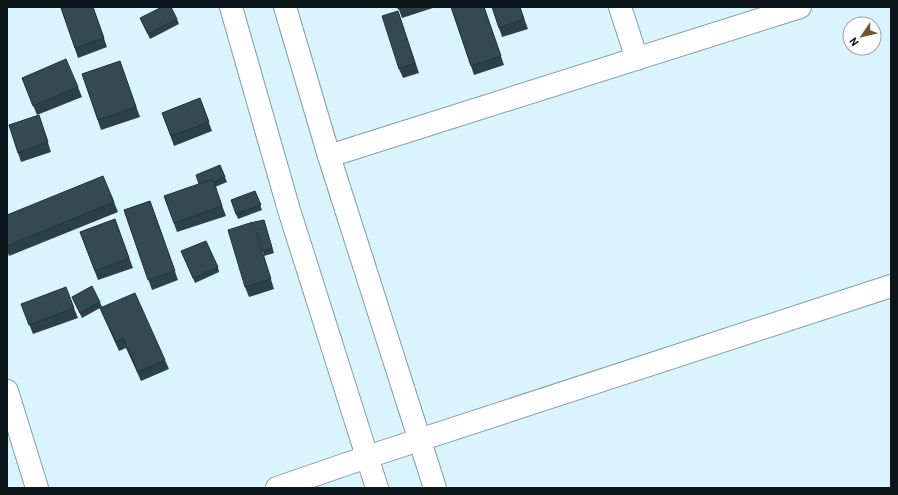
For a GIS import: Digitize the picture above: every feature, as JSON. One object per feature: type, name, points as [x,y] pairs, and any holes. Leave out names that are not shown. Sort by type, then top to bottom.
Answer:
[{"type":"street","points":[[231,7],[289,210],[377,488]]},
{"type":"street","points":[[285,7],[329,156],[434,488]]},
{"type":"street","points":[[620,7],[637,59]]},
{"type":"street","points":[[329,156],[800,7]]},
{"type":"street","points":[[277,488],[367,457],[420,441],[891,286]]},
{"type":"street","points":[[7,391],[37,488]]},
{"type":"building","points":[[93,7],[104,38],[75,48],[61,8]]},
{"type":"building","points":[[162,7],[171,7],[177,19],[148,34],[140,18]]},
{"type":"building","points":[[451,7],[484,7],[501,56],[471,66]]},
{"type":"building","points":[[492,7],[520,7],[524,19],[499,28]]},
{"type":"building","points":[[398,11],[415,63],[399,69],[382,16]]},
{"type":"building","points":[[66,59],[78,87],[33,106],[22,78]]},
{"type":"building","points":[[120,61],[136,107],[98,120],[82,74]]},
{"type":"building","points":[[200,98],[209,122],[171,136],[162,113]]},
{"type":"building","points":[[39,115],[48,142],[18,153],[9,125]]},
{"type":"building","points":[[220,165],[225,177],[214,182],[213,179],[199,184],[196,175]]},
{"type":"building","points":[[103,176],[114,202],[7,246],[7,215]]},
{"type":"building","points":[[213,179],[222,206],[174,223],[164,196]]},
{"type":"building","points":[[255,191],[261,205],[236,214],[231,200]]},
{"type":"building","points":[[150,201],[175,271],[148,280],[124,210]]},
{"type":"building","points":[[115,219],[129,258],[95,271],[80,232]]},
{"type":"building","points":[[264,220],[272,248],[263,251],[254,222]]},
{"type":"building","points":[[253,222],[271,279],[245,287],[228,230]]},
{"type":"building","points":[[206,241],[218,267],[193,278],[181,251]]},
{"type":"building","points":[[92,286],[100,302],[80,313],[72,297]]},
{"type":"building","points":[[66,287],[74,308],[29,325],[21,304]]},
{"type":"building","points":[[135,293],[165,360],[138,372],[123,338],[116,342],[100,308]]}]
